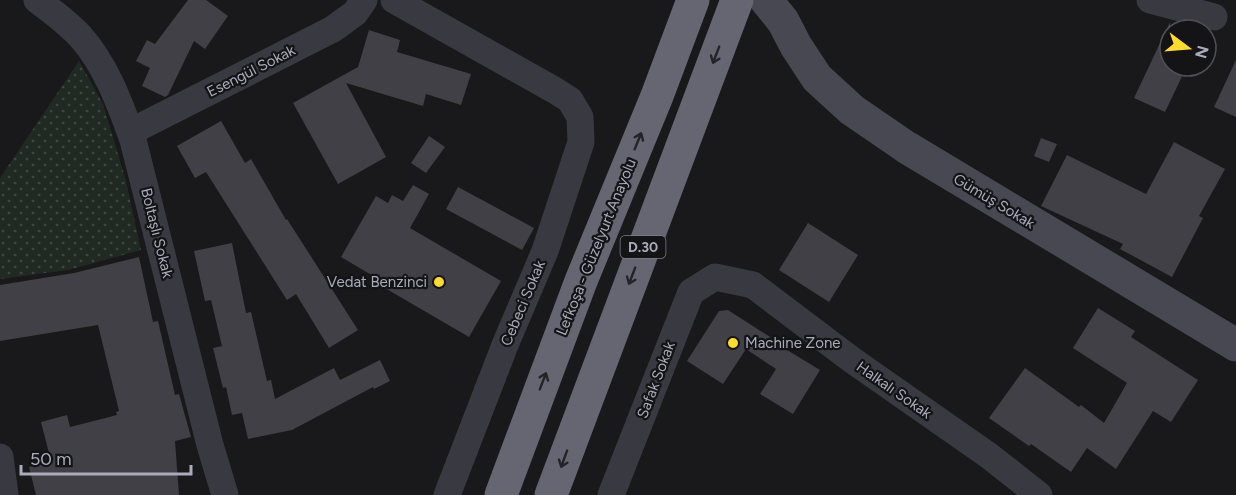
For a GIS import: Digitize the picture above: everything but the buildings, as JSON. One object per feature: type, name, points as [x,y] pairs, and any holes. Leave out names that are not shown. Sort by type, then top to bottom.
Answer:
[{"type":"highway","name":"Lefkoşa - Güzelyurt Anayolu","points":[[501,495],[581,281],[657,96],[693,0]]},
{"type":"highway","name":"D.30","points":[[551,495],[737,0]]},
{"type":"street","name":"Boltaşlı Sokak","points":[[37,0],[68,24],[90,48],[118,101],[130,132],[210,446],[225,495]]},
{"type":"street","name":"Esengül Sokak","points":[[130,132],[333,29],[355,13],[364,0]]},
{"type":"street","name":"Cebeci Sokak","points":[[394,0],[570,100],[580,117],[581,142],[545,251],[505,345],[447,495]]},
{"type":"street","points":[[1150,0],[1214,17]]},
{"type":"street","name":"Gümüş Sokak","points":[[779,7],[796,46],[817,78],[852,110],[916,153],[1236,345]]},
{"type":"street","name":"Safak Sokak","points":[[611,495],[691,292],[715,277]]},
{"type":"street","name":"Halkalı Sokak","points":[[715,277],[753,285],[852,360],[988,455],[1039,495]]},
{"type":"street","points":[[0,457],[5,495]]},
{"type":"shaded area","points":[[79,61],[103,104],[126,181],[141,250],[68,270],[0,279],[0,178]]},
{"type":"place","name":"Vedat Benzinci","points":[[439,282]]},
{"type":"place","name":"Machine Zone","points":[[733,343]]}]
